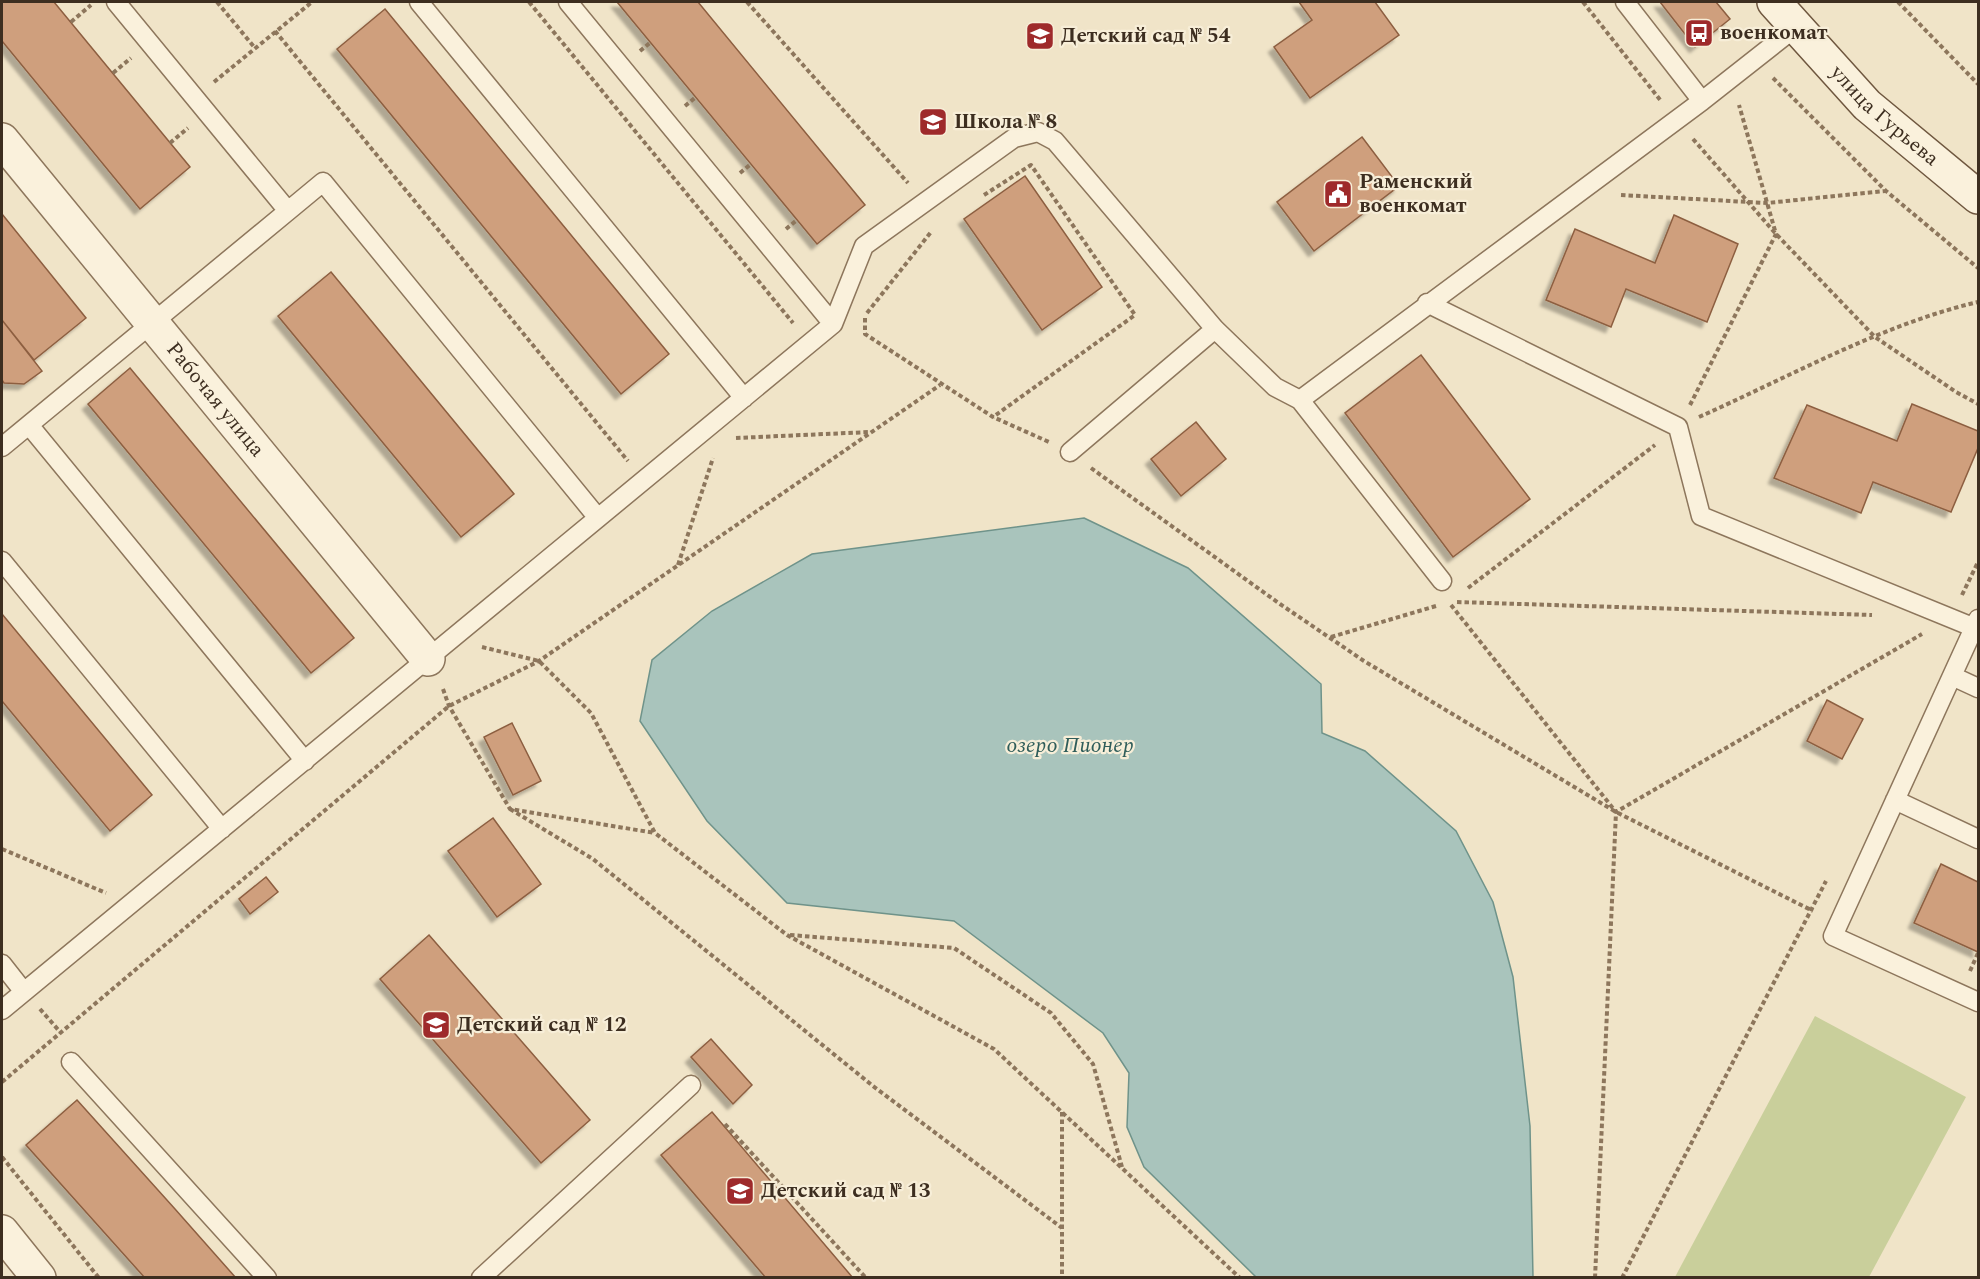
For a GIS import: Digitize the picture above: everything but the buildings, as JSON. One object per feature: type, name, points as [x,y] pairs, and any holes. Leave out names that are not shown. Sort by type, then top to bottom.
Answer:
[{"type":"street","name":"улица Гурьева","points":[[1774,2],[1867,105],[1978,197]]},
{"type":"street","name":"Рабочая улица","points":[[2,140],[428,659]]},
{"type":"street","points":[[2,1232],[39,1278]]},
{"type":"lane","points":[[116,2],[288,211]]},
{"type":"lane","points":[[419,2],[744,398]]},
{"type":"lane","points":[[568,2],[833,324]]},
{"type":"lane","points":[[1625,2],[1702,101]]},
{"type":"lane","points":[[1300,400],[1427,303],[1702,101],[1796,27]]},
{"type":"lane","points":[[2,1010],[810,344],[833,324],[864,246],[1014,138],[1038,132],[1055,141],[1215,329],[1275,387],[1300,400],[1442,581]]},
{"type":"lane","points":[[2,447],[323,182],[598,518]]},
{"type":"lane","points":[[1427,303],[1678,427],[1701,516],[1951,618],[1977,623],[1833,936],[1978,1002]]},
{"type":"lane","points":[[1070,452],[1215,329]]},
{"type":"lane","points":[[28,425],[304,761]]},
{"type":"lane","points":[[2,561],[222,829]]},
{"type":"lane","points":[[1952,676],[1978,688]]},
{"type":"lane","points":[[1895,800],[1978,839]]},
{"type":"lane","points":[[2,964],[24,992]]},
{"type":"lane","points":[[71,1062],[267,1278]]},
{"type":"lane","points":[[481,1278],[691,1085]]},
{"type":"path","points":[[71,22],[96,2]]},
{"type":"path","points":[[217,2],[255,48]]},
{"type":"path","points":[[195,98],[312,2]]},
{"type":"path","points":[[529,2],[810,344]]},
{"type":"path","points":[[747,2],[925,202]]},
{"type":"path","points":[[1583,2],[1676,120],[1776,234],[1875,338],[1978,404]]},
{"type":"path","points":[[1898,2],[1978,84]]},
{"type":"path","points":[[275,31],[644,480]]},
{"type":"path","points":[[1771,76],[1886,191],[1978,268]]},
{"type":"path","points":[[1678,427],[1776,234],[1738,101]]},
{"type":"path","points":[[974,201],[1031,165],[1135,315],[993,417]]},
{"type":"path","points":[[1609,194],[1767,203],[1886,191]]},
{"type":"path","points":[[856,323],[865,316],[936,225]]},
{"type":"path","points":[[1467,588],[1678,427],[1875,338],[1950,309],[1978,302]]},
{"type":"path","points":[[865,304],[865,334],[940,385],[993,417],[1070,452],[1330,638],[1616,812],[1813,911],[1622,1278]]},
{"type":"path","points":[[2,1082],[449,706],[539,661],[940,385]]},
{"type":"path","points":[[731,438],[870,432]]},
{"type":"path","points":[[678,566],[716,449]]},
{"type":"path","points":[[1442,581],[1449,602],[1616,812],[1595,1278]]},
{"type":"path","points":[[1449,602],[1458,595]]},
{"type":"path","points":[[1330,638],[1449,602],[1879,615]]},
{"type":"path","points":[[1616,812],[1788,710],[1951,618]]},
{"type":"path","points":[[462,631],[473,645],[539,661],[591,713],[655,833],[787,935],[994,1049],[1240,1278]]},
{"type":"path","points":[[428,659],[440,677],[449,706],[510,809],[593,859],[873,1086],[1062,1228]]},
{"type":"path","points":[[510,809],[655,833]]},
{"type":"path","points":[[2,849],[132,903]]},
{"type":"path","points":[[787,935],[954,948],[1051,1013],[1093,1064],[1122,1167]]},
{"type":"path","points":[[1970,971],[1978,953]]},
{"type":"path","points":[[1960,967],[1978,975]]},
{"type":"path","points":[[31,1014],[48,1000]]},
{"type":"path","points":[[39,1008],[61,1031],[71,1062]]},
{"type":"path","points":[[1062,1112],[1062,1278]]},
{"type":"path","points":[[725,1124],[867,1278]]},
{"type":"path","points":[[2,1157],[99,1278]]},
{"type":"green space","points":[[1815,1016],[1966,1097],[1869,1277],[1675,1277]]},
{"type":"water","name":"озеро Пионер","points":[[1084,518],[1188,568],[1321,684],[1322,733],[1365,751],[1456,831],[1493,902],[1513,977],[1530,1126],[1533,1277],[1256,1277],[1144,1167],[1127,1127],[1129,1073],[1103,1033],[954,921],[787,903],[707,821],[640,721],[652,660],[712,611],[812,554]]},
{"type":"place","name":"военкомат","points":[[1699,33]]},
{"type":"place","name":"Детский сад № 54","points":[[1040,36]]},
{"type":"place","name":"Школа № 8","points":[[933,122]]},
{"type":"place","name":"Раменский военкомат","points":[[1338,194]]},
{"type":"place","name":"Детский сад № 12","points":[[436,1025]]},
{"type":"place","name":"Детский сад № 13","points":[[740,1191]]}]
